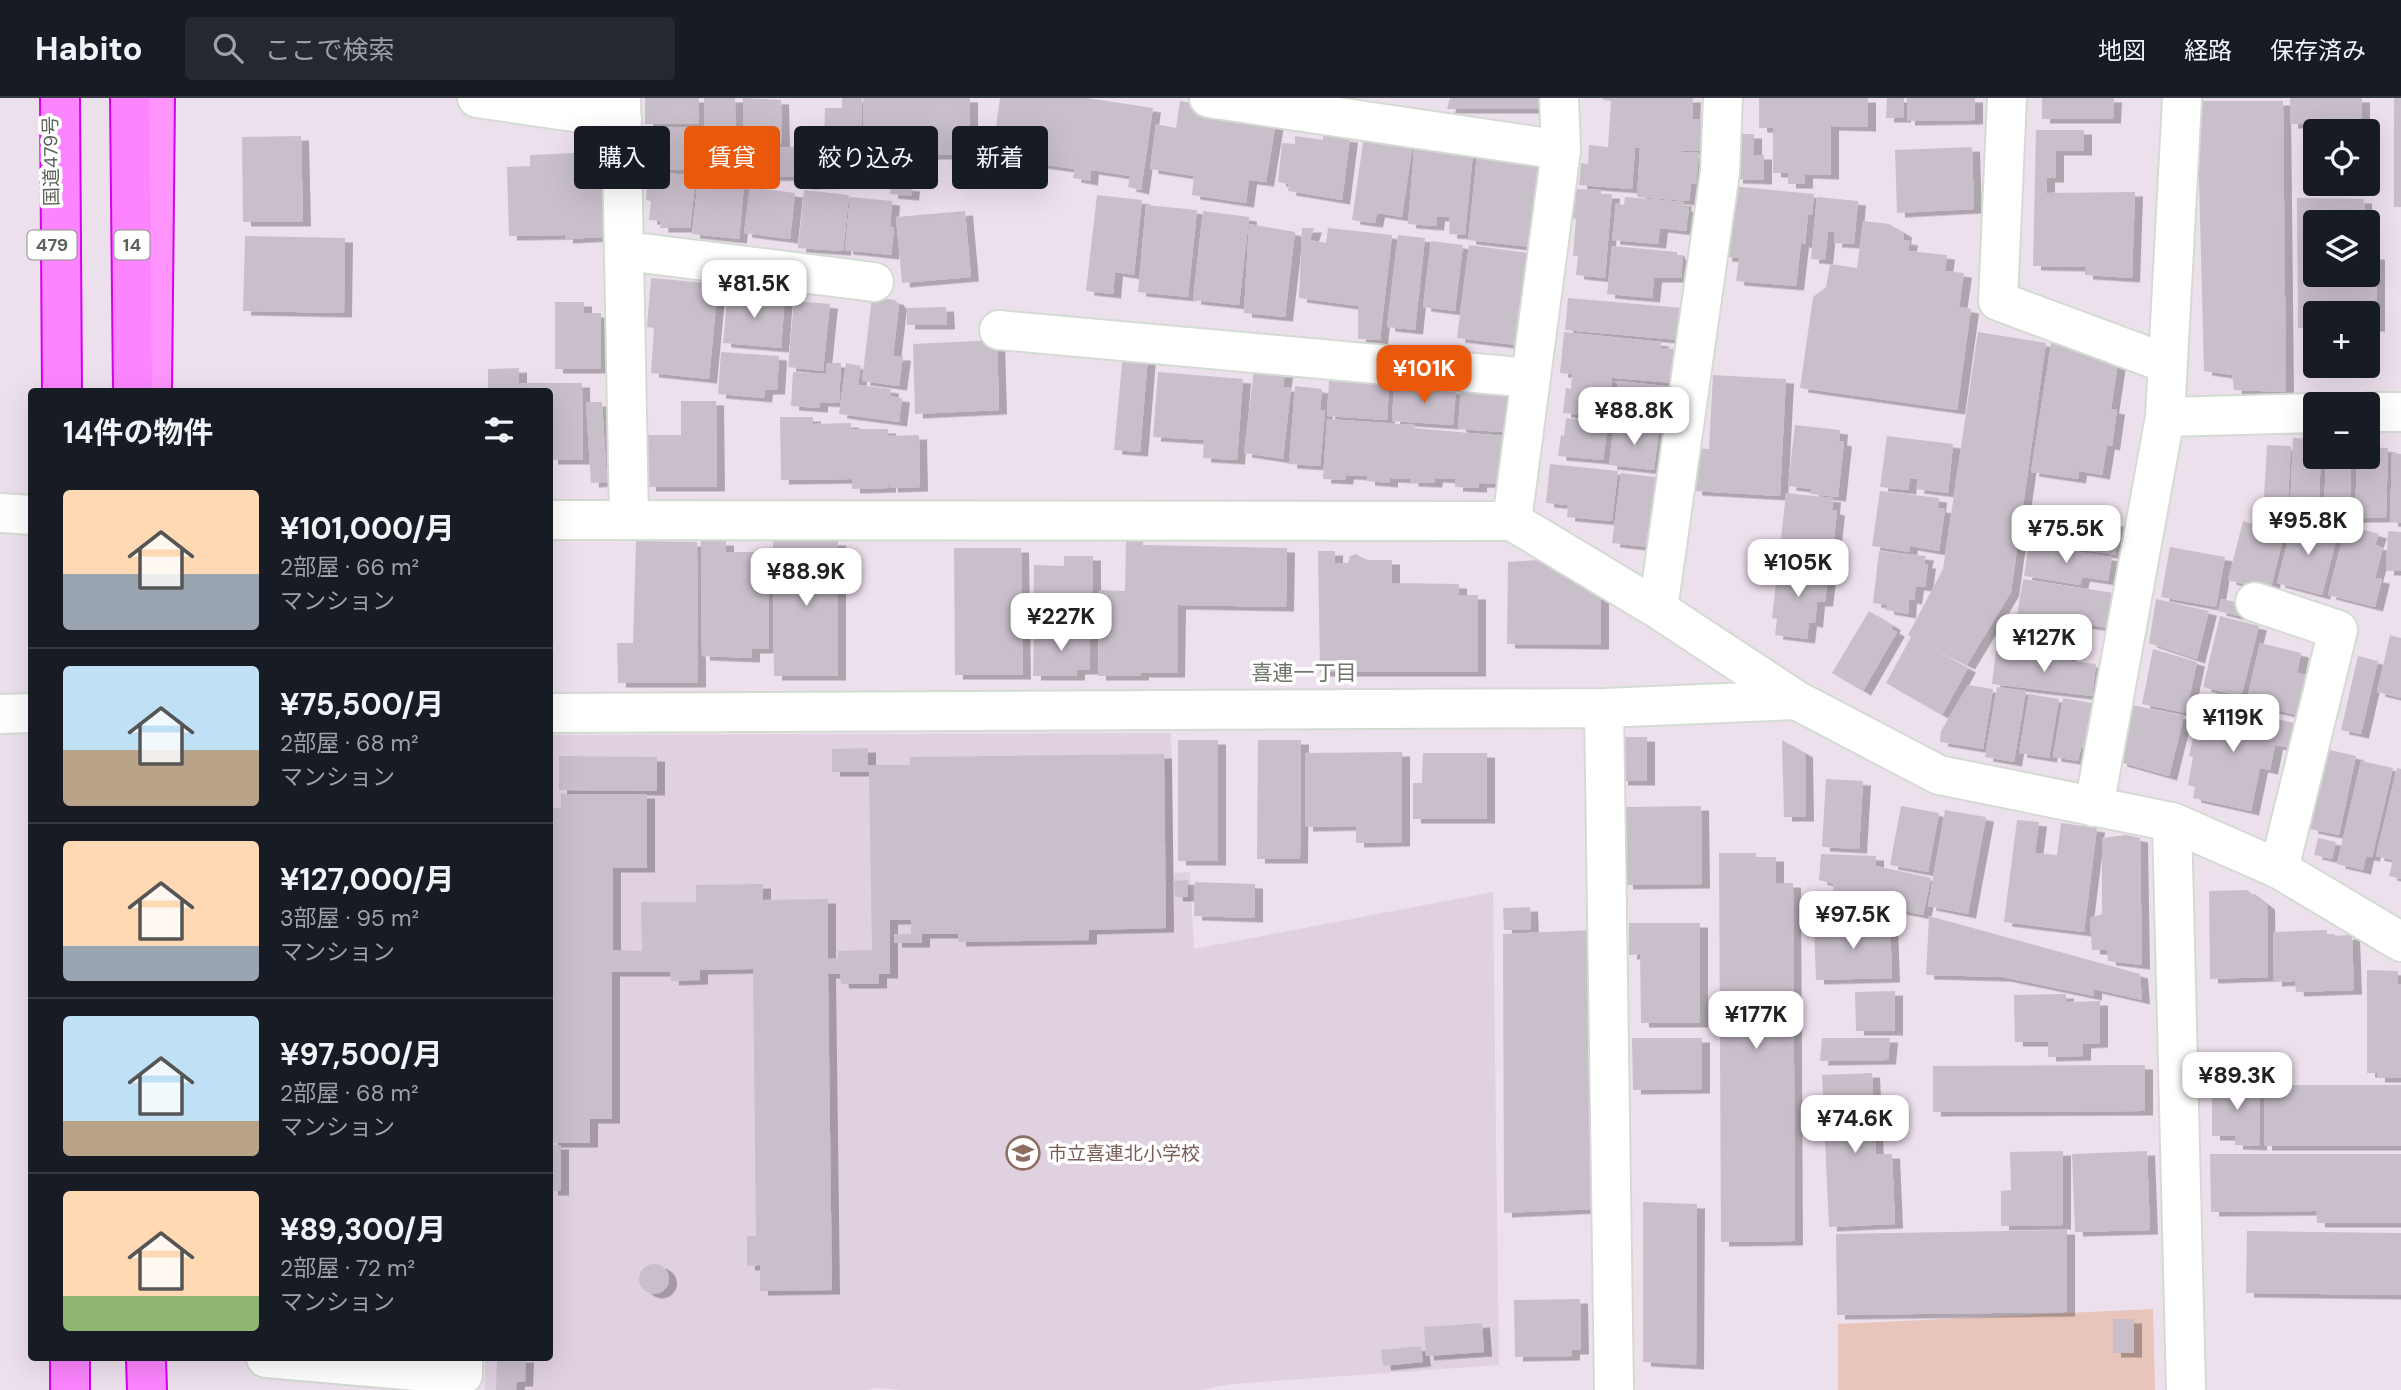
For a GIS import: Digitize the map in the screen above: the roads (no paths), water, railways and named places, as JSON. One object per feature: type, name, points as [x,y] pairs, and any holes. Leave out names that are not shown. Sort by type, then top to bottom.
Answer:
[{"type":"highway","name":"国道479号","points":[[51,98],[53,388]]},
{"type":"highway","points":[[60,98],[62,388]]},
{"type":"highway","name":"14","points":[[130,98],[133,388]]},
{"type":"highway","points":[[152,388],[155,98]]},
{"type":"highway","points":[[52,1361],[52,1390]]},
{"type":"highway","points":[[70,1361],[70,1390]]},
{"type":"highway","points":[[146,1361],[147,1390]]},
{"type":"highway","points":[[154,1361],[155,1390]]},
{"type":"street","points":[[477,98],[621,108],[626,251],[629,520]]},
{"type":"street","points":[[1209,98],[1560,150]]},
{"type":"street","points":[[1512,522],[1560,150],[1559,98]]},
{"type":"street","points":[[1658,609],[1720,172],[1723,98]]},
{"type":"street","points":[[2007,98],[1998,301],[2168,364]]},
{"type":"street","points":[[2094,807],[2165,417],[2182,100]]},
{"type":"street","points":[[626,251],[874,282]]},
{"type":"street","points":[[999,330],[1531,378]]},
{"type":"street","points":[[2380,412],[2401,412]]},
{"type":"street","points":[[2165,417],[2303,414]]},
{"type":"street","points":[[0,513],[28,514]]},
{"type":"street","points":[[553,520],[1512,522],[1658,609],[1796,700],[1939,775],[2172,822],[2279,869],[2401,942]]},
{"type":"street","points":[[2255,603],[2338,630],[2279,869]]},
{"type":"street","points":[[553,713],[1604,708],[1796,700]]},
{"type":"street","points":[[1604,708],[1614,1390]]},
{"type":"street","points":[[0,713],[28,713]]},
{"type":"street","points":[[2172,822],[2186,1390]]},
{"type":"street","points":[[301,1361],[463,1375],[463,1361]]},
{"type":"place","name":"市立喜連北小学校","points":[[1023,1153]]},
{"type":"district","name":"喜連一丁目","points":[[1304,673]]}]
